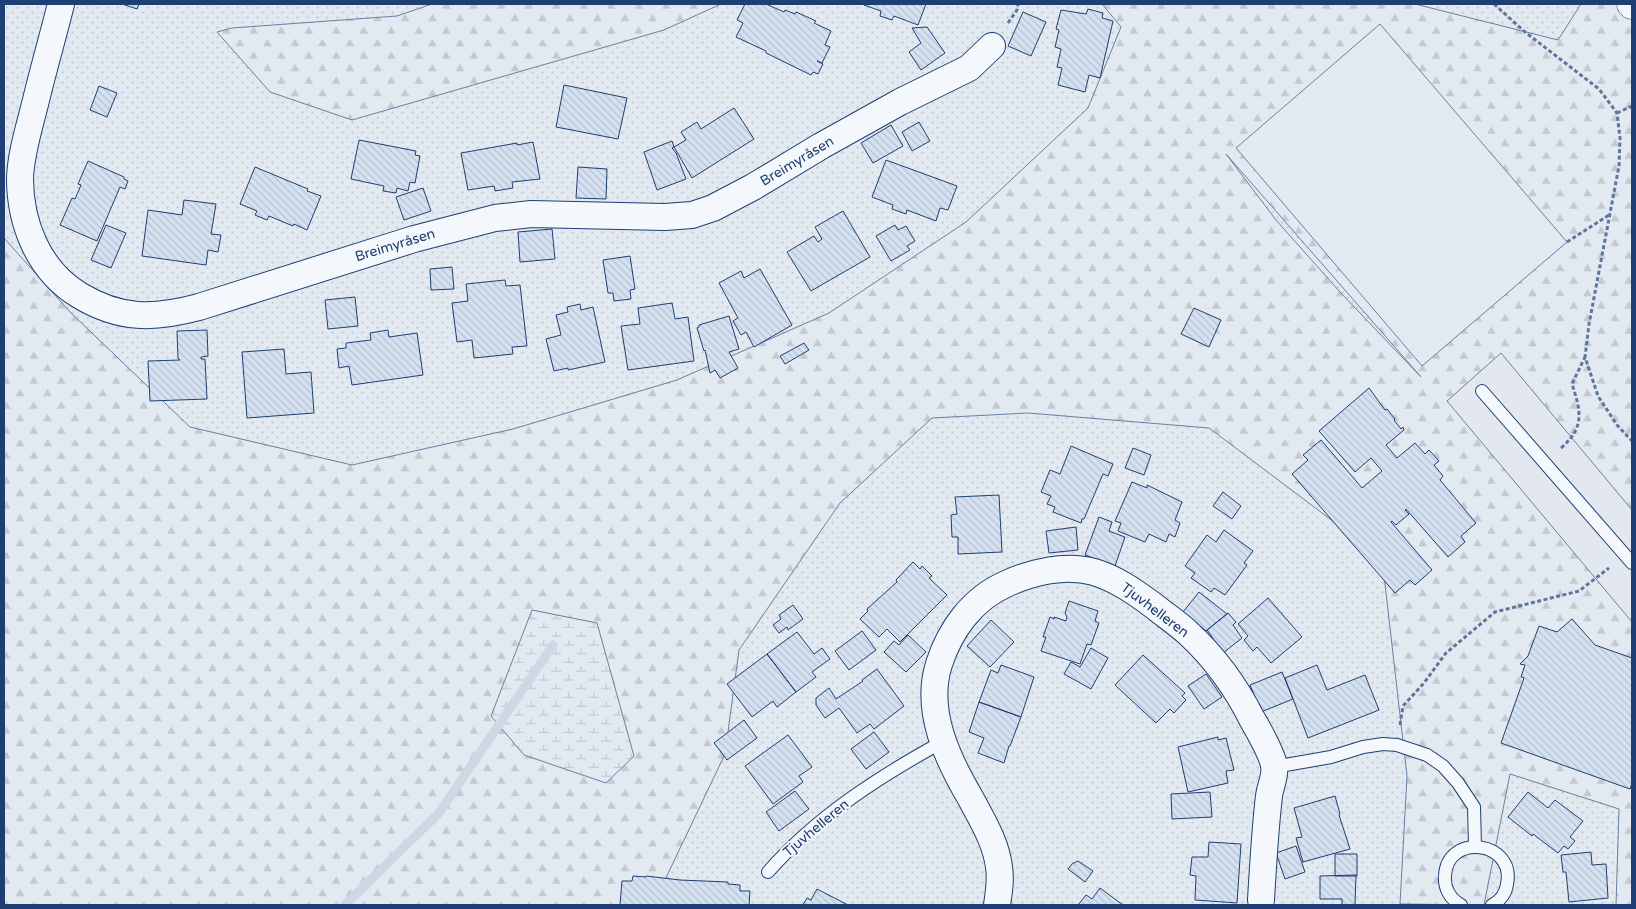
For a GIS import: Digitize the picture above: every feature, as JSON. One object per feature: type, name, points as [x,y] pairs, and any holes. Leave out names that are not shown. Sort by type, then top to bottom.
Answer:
[{"type":"street","name":"Breimyråsen","points":[[61,4],[26,143],[20,176],[26,228],[40,255],[54,275],[73,291],[92,303],[114,311],[140,316],[172,314],[199,307],[414,239],[495,218],[531,214],[632,218],[692,215],[713,208],[753,187],[900,102],[969,68],[992,46]]},
{"type":"street","name":"Tjuvhelleren","points":[[997,905],[1000,886],[1000,866],[994,843],[959,778],[938,726],[934,690],[938,666],[949,639],[959,623],[974,605],[999,587],[1020,577],[1043,571],[1070,569],[1092,571],[1114,579],[1135,592],[1187,632],[1232,684],[1246,707],[1274,767]]},
{"type":"street","points":[[1260,900],[1264,841],[1274,767]]},
{"type":"lane","points":[[1482,391],[1629,559]]},
{"type":"lane","name":"Tjuvhelleren","points":[[768,872],[787,851],[824,819],[890,772],[944,741]]},
{"type":"lane","points":[[1274,767],[1331,757],[1363,747],[1383,744],[1397,745],[1427,754],[1443,766],[1458,782],[1474,807],[1475,846]]},
{"type":"lane","points":[[1461,905],[1451,897],[1446,888],[1446,869],[1450,860],[1457,853],[1465,848],[1475,846],[1485,847],[1494,852],[1501,858],[1506,867],[1507,887],[1502,896],[1492,905]]},
{"type":"path","points":[[1494,4],[1525,32],[1599,89],[1617,113],[1620,138],[1618,166],[1589,324],[1585,357],[1572,384],[1580,407],[1577,428],[1572,438]]},
{"type":"path","points":[[1617,113],[1632,106]]},
{"type":"path","points":[[1567,242],[1610,215]]},
{"type":"path","points":[[1585,357],[1598,396],[1617,425],[1632,441]]},
{"type":"path","points":[[1397,745],[1403,706],[1424,683],[1446,653],[1495,612],[1579,591],[1629,559]]},
{"type":"green space","points":[[4,4],[1632,4],[1632,905],[4,905]]},
{"type":"green space","points":[[432,4],[721,4],[664,30],[352,120],[270,92],[217,32],[232,28],[397,16]]},
{"type":"green space","points":[[1102,4],[1415,4],[1558,40],[1581,4],[1632,4],[1632,905],[1616,905],[1619,809],[1510,774],[1484,905],[1400,904],[1407,776],[1382,558],[1209,428],[1028,413],[932,418],[840,503],[739,650],[725,754],[653,905],[4,905],[4,238],[70,312],[190,427],[352,465],[513,429],[677,380],[829,313],[966,222],[1088,108],[1121,27]],"holes":[[[1226,154],[1421,377],[1340,292],[1276,220]]]},
{"type":"green space","points":[[1380,24],[1567,242],[1422,366],[1236,148]]},
{"type":"green space","points":[[532,610],[597,623],[634,756],[606,783],[524,755],[491,716]]},
{"type":"shaded area","points":[[1501,353],[1632,510],[1632,622],[1447,401]]},
{"type":"building","points":[[122,4],[139,4],[137,9]]},
{"type":"building","points":[[745,4],[766,4],[784,12],[785,10],[795,14],[796,12],[816,21],[814,23],[831,31],[825,45],[830,47],[822,63],[817,61],[823,64],[818,74],[813,72],[811,75],[736,37],[743,23],[737,20]]},
{"type":"building","points":[[865,4],[926,4],[918,25],[894,16],[892,20],[880,16],[881,11]]},
{"type":"building","points":[[1088,9],[1103,13],[1102,18],[1113,21],[1100,78],[1089,75],[1085,92],[1058,85],[1062,68],[1057,67],[1061,49],[1055,47],[1059,30],[1056,29],[1061,10],[1086,14]]},
{"type":"building","points":[[1023,12],[1046,22],[1031,56],[1008,46]]},
{"type":"building","points":[[927,27],[945,53],[921,70],[909,52],[921,43],[912,28]]},
{"type":"building","points":[[564,85],[627,98],[618,139],[556,127]]},
{"type":"building","points":[[99,86],[117,93],[107,117],[90,110]]},
{"type":"building","points":[[734,108],[754,139],[692,178],[674,147],[686,140],[681,132],[697,122],[701,129]]},
{"type":"building","points":[[919,122],[930,141],[912,151],[902,132]]},
{"type":"building","points":[[891,125],[903,146],[873,163],[861,143]]},
{"type":"building","points":[[359,140],[416,151],[415,155],[420,156],[415,183],[410,182],[408,191],[397,188],[396,193],[383,191],[384,186],[351,179]]},
{"type":"building","points":[[672,141],[674,147],[672,148],[676,153],[686,179],[657,190],[644,152]]},
{"type":"building","points":[[533,142],[540,179],[512,182],[513,188],[495,191],[494,186],[468,190],[461,153]]},
{"type":"building","points":[[886,160],[957,186],[948,210],[940,208],[936,221],[907,210],[906,214],[892,209],[893,205],[872,197]]},
{"type":"building","points":[[88,161],[124,177],[128,181],[125,189],[120,187],[97,241],[60,225],[72,198],[75,199],[81,185],[78,184]]},
{"type":"building","points":[[255,167],[321,196],[307,230],[269,216],[267,220],[255,215],[257,211],[240,204]]},
{"type":"building","points":[[578,167],[607,169],[606,199],[576,198]]},
{"type":"building","points":[[423,188],[431,211],[404,220],[396,197]]},
{"type":"building","points":[[184,200],[216,204],[211,234],[221,235],[218,252],[208,250],[206,265],[142,256],[148,210],[182,215]]},
{"type":"building","points":[[843,211],[870,257],[811,291],[787,252],[814,236],[818,242],[822,239],[815,227]]},
{"type":"building","points":[[106,225],[126,233],[111,268],[91,260]]},
{"type":"building","points":[[895,225],[898,230],[906,226],[915,241],[907,246],[910,250],[891,261],[876,236]]},
{"type":"building","points":[[552,229],[555,259],[520,262],[518,232]]},
{"type":"building","points":[[630,256],[635,289],[630,290],[631,299],[614,301],[613,293],[608,293],[603,260]]},
{"type":"building","points":[[452,267],[454,289],[431,290],[430,269]]},
{"type":"building","points":[[760,269],[792,325],[754,347],[746,332],[741,335],[733,321],[738,318],[719,283],[741,271],[744,278]]},
{"type":"building","points":[[505,280],[506,286],[520,285],[527,346],[512,347],[513,354],[474,358],[472,340],[457,342],[452,303],[468,301],[466,284]]},
{"type":"building","points":[[355,297],[358,326],[328,329],[325,300]]},
{"type":"building","points":[[672,303],[675,319],[688,317],[694,361],[628,370],[621,326],[640,324],[638,308]]},
{"type":"building","points":[[580,304],[581,310],[593,307],[605,362],[554,371],[546,339],[561,335],[556,315],[568,312],[567,307]]},
{"type":"building","points":[[1194,308],[1221,320],[1209,347],[1181,334]]},
{"type":"building","points":[[729,316],[739,349],[729,352],[738,368],[720,378],[715,370],[710,373],[705,350],[697,328],[699,325]]},
{"type":"building","points":[[207,330],[208,356],[201,357],[201,359],[205,359],[207,399],[150,401],[148,361],[180,360],[178,358],[177,331]]},
{"type":"building","points":[[388,330],[389,337],[417,333],[423,375],[352,385],[349,366],[339,368],[337,349],[346,348],[346,343],[371,340],[370,333]]},
{"type":"building","points":[[804,343],[809,350],[785,364],[780,356]]},
{"type":"building","points":[[284,349],[286,374],[311,372],[314,413],[247,418],[242,352]]},
{"type":"building","points":[[1369,388],[1385,410],[1387,409],[1401,429],[1403,427],[1404,430],[1386,445],[1397,458],[1415,443],[1425,454],[1429,450],[1439,461],[1434,465],[1443,476],[1440,480],[1476,523],[1461,536],[1465,542],[1448,557],[1406,509],[1409,514],[1396,525],[1392,521],[1432,570],[1415,585],[1410,580],[1395,593],[1292,474],[1308,460],[1303,455],[1321,440],[1362,488],[1382,471],[1371,458],[1355,472],[1319,431]]},
{"type":"building","points":[[1071,446],[1113,464],[1108,476],[1103,474],[1081,523],[1053,512],[1055,507],[1047,504],[1051,496],[1041,492],[1050,470],[1060,474]]},
{"type":"building","points":[[1133,448],[1151,455],[1144,475],[1125,468]]},
{"type":"building","points":[[1132,482],[1147,488],[1147,485],[1182,502],[1175,520],[1180,523],[1175,537],[1169,534],[1166,542],[1149,534],[1145,542],[1118,531],[1121,523],[1115,521]]},
{"type":"building","points":[[1223,492],[1241,506],[1232,519],[1213,506]]},
{"type":"building","points":[[999,495],[1002,552],[958,554],[958,537],[952,537],[951,515],[957,514],[955,497]]},
{"type":"building","points":[[1099,517],[1112,522],[1109,531],[1125,537],[1115,566],[1085,555]]},
{"type":"building","points":[[1076,527],[1078,550],[1049,553],[1046,531]]},
{"type":"building","points":[[1224,530],[1253,551],[1244,563],[1247,565],[1225,595],[1214,588],[1211,592],[1191,578],[1195,573],[1185,566],[1207,535],[1216,542]]},
{"type":"building","points":[[913,562],[920,569],[922,566],[932,576],[929,578],[947,595],[900,642],[887,629],[879,637],[860,619],[868,611],[867,609],[897,582],[896,580]]},
{"type":"building","points":[[1199,592],[1227,614],[1206,631],[1183,612]]},
{"type":"building","points":[[1268,598],[1302,637],[1271,663],[1257,647],[1253,651],[1244,640],[1248,636],[1238,624]]},
{"type":"building","points":[[1069,601],[1098,611],[1095,621],[1099,623],[1091,645],[1087,644],[1080,664],[1041,651],[1046,637],[1043,637],[1050,617],[1066,621],[1065,613]]},
{"type":"building","points":[[793,605],[803,619],[788,630],[787,627],[779,633],[773,625],[781,619],[779,615]]},
{"type":"building","points":[[1228,613],[1236,622],[1233,625],[1242,638],[1223,653],[1207,630]]},
{"type":"building","points":[[1572,619],[1595,645],[1632,658],[1632,783],[1630,789],[1501,743],[1524,678],[1521,677],[1525,665],[1520,664],[1528,656],[1539,626],[1557,632]]},
{"type":"building","points":[[991,620],[1014,642],[990,667],[967,646]]},
{"type":"building","points":[[862,631],[876,650],[849,670],[835,651]]},
{"type":"building","points":[[797,632],[814,654],[822,648],[830,659],[812,672],[816,677],[796,692],[767,654]]},
{"type":"building","points":[[908,635],[926,652],[906,672],[884,652],[894,641],[899,645]]},
{"type":"building","points":[[1091,648],[1108,658],[1091,689],[1064,674],[1071,662],[1080,667]]},
{"type":"building","points":[[767,654],[796,692],[777,707],[773,701],[752,717],[727,684]]},
{"type":"building","points":[[1143,655],[1185,693],[1182,696],[1186,700],[1174,713],[1170,709],[1156,723],[1115,685]]},
{"type":"building","points":[[1001,665],[1034,677],[1021,717],[979,702],[991,670],[998,673]]},
{"type":"building","points":[[1317,665],[1327,690],[1365,675],[1379,710],[1308,738],[1285,678]]},
{"type":"building","points":[[877,669],[904,706],[874,729],[870,724],[857,733],[839,708],[825,718],[816,705],[816,698],[829,688],[836,699]]},
{"type":"building","points":[[1282,672],[1293,699],[1261,712],[1250,685]]},
{"type":"building","points":[[1206,674],[1222,697],[1204,709],[1188,686]]},
{"type":"building","points":[[979,702],[1021,717],[1004,763],[978,753],[984,738],[969,732]]},
{"type":"building","points":[[744,720],[757,738],[727,760],[714,743]]},
{"type":"building","points":[[874,732],[889,752],[866,769],[851,749]]},
{"type":"building","points":[[788,735],[812,767],[799,776],[803,782],[773,804],[745,766]]},
{"type":"building","points":[[1218,737],[1218,740],[1226,738],[1234,770],[1226,771],[1228,783],[1188,792],[1178,747]]},
{"type":"building","points":[[795,791],[809,809],[779,831],[766,812]]},
{"type":"building","points":[[1210,792],[1212,817],[1172,819],[1171,794]]},
{"type":"building","points":[[1528,792],[1548,808],[1555,800],[1583,821],[1570,837],[1575,841],[1568,849],[1564,846],[1558,853],[1508,817]]},
{"type":"building","points":[[1335,796],[1350,849],[1303,862],[1296,838],[1302,837],[1294,808]]},
{"type":"building","points":[[1209,842],[1241,844],[1237,903],[1195,900],[1196,876],[1190,875],[1192,857],[1208,857]]},
{"type":"building","points":[[1296,846],[1305,872],[1285,879],[1276,853]]},
{"type":"building","points":[[1591,852],[1592,865],[1606,864],[1608,898],[1569,902],[1566,872],[1563,872],[1561,855]]},
{"type":"building","points":[[1335,854],[1357,854],[1357,876],[1335,876]]},
{"type":"building","points":[[1078,861],[1093,871],[1085,882],[1068,869]]},
{"type":"building","points":[[1356,875],[1355,905],[1342,905],[1342,899],[1320,899],[1320,876]]},
{"type":"building","points":[[633,876],[728,882],[728,884],[740,885],[740,891],[750,891],[749,905],[620,905],[622,881],[632,881]]},
{"type":"building","points":[[1100,888],[1123,905],[1078,905],[1086,895],[1092,899]]},
{"type":"building","points":[[817,889],[848,905],[803,905],[807,898],[811,900]]},
{"type":"waterway","points":[[345,905],[439,813],[553,645]]}]
